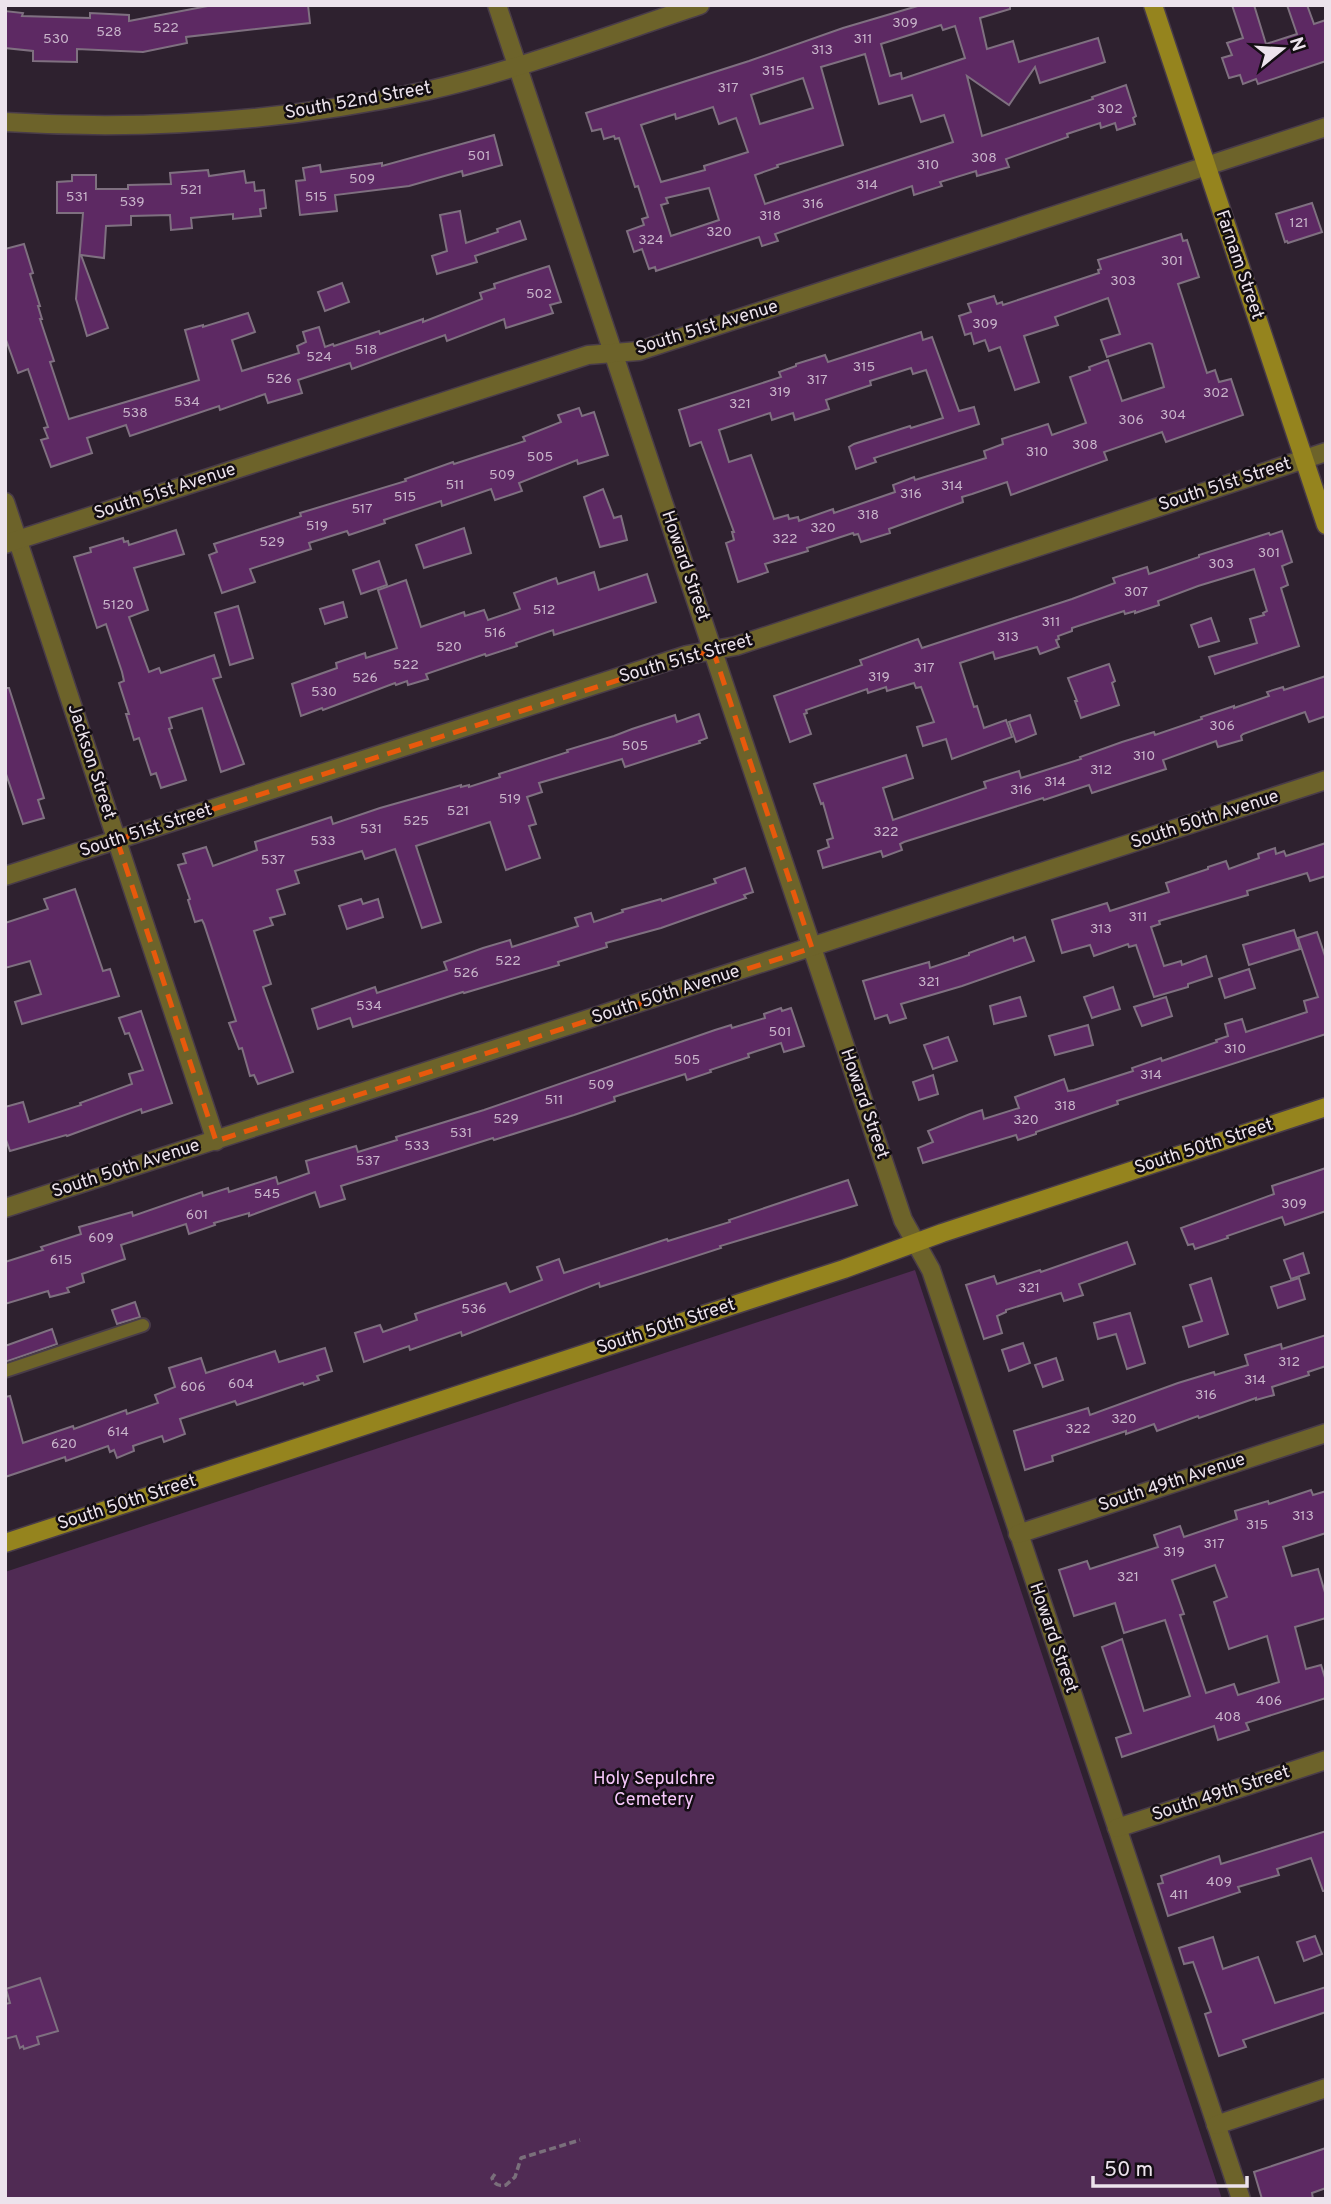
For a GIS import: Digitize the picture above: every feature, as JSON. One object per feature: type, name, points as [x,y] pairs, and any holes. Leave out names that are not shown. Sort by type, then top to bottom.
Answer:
[{"type":"main road","name":"Farnam Street","points":[[1153,5],[1326,525]]},
{"type":"main road","name":"South 50th Street","points":[[5,1543],[831,1274],[942,1233],[1326,1107]]},
{"type":"street","name":"Howard Street","points":[[497,5],[903,1220],[931,1270],[1241,2199]]},
{"type":"street","name":"South 52nd Street","points":[[5,122],[136,126],[236,121],[331,109],[404,95],[517,65],[700,5]]},
{"type":"street","name":"South 51st Avenue","points":[[11,542],[588,355],[639,351],[1326,127]]},
{"type":"street","name":"South 51st Street","points":[[5,876],[687,655],[749,642],[1326,452]]},
{"type":"street","name":"Jackson Street","points":[[5,502],[11,542],[117,841],[216,1140]]},
{"type":"street","name":"South 50th Avenue","points":[[5,1208],[1326,780]]},
{"type":"street","name":"South 49th Avenue","points":[[1018,1534],[1326,1433]]},
{"type":"street","name":"South 49th Street","points":[[1117,1828],[1326,1760]]},
{"type":"street","points":[[1216,2125],[1326,2088]]},
{"type":"lane","points":[[5,1371],[143,1325]]},
{"type":"path","points":[[495,2174],[493,2182],[506,2185],[513,2180],[521,2158],[580,2140]]},
{"type":"highlighted area","points":[[713,650],[812,948],[216,1141],[117,840]]},
{"type":"green space","name":"Holy Sepulchre Cemetery","points":[[915,1270],[1222,2199],[5,2199],[5,1572]]},
{"type":"building","points":[[213,5],[308,5],[310,23],[186,37],[187,43],[143,52],[77,49],[77,62],[33,61],[33,51],[5,48],[5,11],[23,13],[22,16],[90,18],[90,13],[129,15],[129,21]]},
{"type":"building","points":[[921,5],[1010,5],[1010,9],[980,18],[987,49],[1013,41],[1019,62],[1098,38],[1105,62],[1040,83],[1035,67],[1009,105],[967,76],[982,136],[1093,99],[1092,97],[1126,85],[1136,116],[1133,118],[1135,124],[1117,130],[1115,123],[1101,128],[1100,123],[1006,159],[1009,167],[977,176],[976,171],[940,182],[942,186],[914,195],[912,186],[775,234],[778,241],[762,246],[759,237],[656,271],[655,267],[649,269],[642,249],[634,252],[627,231],[644,225],[642,219],[648,217],[619,138],[615,139],[614,136],[604,139],[601,129],[592,131],[586,113]],"holes":[[[941,25],[943,30],[955,26],[965,58],[902,79],[901,73],[890,76],[881,44]],[[865,54],[879,104],[912,95],[921,122],[944,115],[953,142],[765,204],[755,175],[778,167],[777,165],[843,145],[821,67]],[[803,78],[813,108],[760,124],[751,95]],[[713,107],[719,124],[736,118],[748,152],[704,166],[705,170],[661,182],[641,125],[675,114],[676,119]],[[709,188],[719,220],[671,236],[661,205],[668,203],[666,198]]]},
{"type":"building","points":[[1232,5],[1254,5],[1266,44],[1297,34],[1287,5],[1307,5],[1314,24],[1326,20],[1326,61],[1258,84],[1256,79],[1243,84],[1240,75],[1229,78],[1222,58],[1232,55],[1227,43],[1243,38]]},
{"type":"building","points":[[494,135],[502,165],[463,176],[462,171],[409,186],[335,195],[337,211],[300,215],[296,181],[305,180],[303,168],[320,165],[321,172],[382,163],[382,166]]},
{"type":"building","points":[[208,170],[209,176],[244,171],[246,183],[254,182],[255,191],[264,190],[266,208],[260,209],[261,216],[233,219],[233,214],[191,218],[192,228],[171,230],[170,215],[131,216],[131,225],[106,226],[104,258],[81,255],[108,328],[87,336],[76,299],[83,213],[57,213],[57,182],[72,181],[72,175],[96,175],[96,189],[128,189],[128,185],[171,184],[170,173]]},
{"type":"building","points":[[1312,203],[1322,232],[1285,242],[1276,214]]},
{"type":"building","points":[[460,211],[466,243],[520,221],[526,239],[475,256],[477,262],[437,274],[432,256],[447,251],[440,215]]},
{"type":"building","points":[[1181,234],[1183,241],[1187,240],[1199,277],[1178,284],[1207,373],[1215,370],[1219,382],[1231,379],[1243,415],[1166,442],[1162,432],[1104,452],[1107,460],[1011,495],[1007,482],[962,497],[963,502],[889,529],[890,533],[861,542],[858,534],[853,533],[807,548],[808,551],[765,564],[768,572],[738,582],[726,543],[734,540],[734,532],[701,442],[690,446],[679,410],[781,377],[779,372],[796,364],[825,355],[828,362],[921,332],[923,340],[932,337],[959,411],[974,407],[979,424],[874,458],[876,462],[856,469],[849,447],[854,444],[943,418],[926,370],[913,374],[911,368],[870,381],[871,385],[826,400],[829,409],[795,420],[793,413],[772,420],[770,413],[719,430],[729,462],[751,455],[774,519],[788,515],[789,519],[798,517],[799,521],[833,509],[834,513],[895,492],[893,485],[914,477],[915,480],[986,458],[984,451],[1003,444],[1002,439],[1048,424],[1052,435],[1086,423],[1070,377],[1090,370],[1089,367],[1108,360],[1122,401],[1164,387],[1152,344],[1107,357],[1101,340],[1120,334],[1108,298],[1055,317],[1058,325],[1024,336],[1039,382],[1015,390],[1000,347],[989,351],[985,340],[974,344],[971,333],[965,335],[959,316],[971,312],[968,304],[994,296],[997,304],[1002,302],[1003,305],[1099,273],[1098,270],[1101,269],[1098,260]]},
{"type":"building","points":[[24,244],[33,273],[30,274],[40,306],[40,319],[54,361],[50,362],[69,419],[199,380],[185,330],[248,313],[255,332],[232,340],[242,371],[299,353],[297,346],[306,342],[303,332],[319,327],[325,347],[379,331],[380,334],[423,319],[423,322],[482,299],[480,293],[495,288],[494,284],[549,266],[561,302],[550,305],[553,313],[506,328],[504,319],[447,341],[445,335],[352,369],[350,363],[298,380],[302,393],[268,403],[265,394],[220,410],[219,406],[130,436],[126,425],[87,438],[92,453],[51,467],[41,440],[48,438],[44,428],[48,427],[28,369],[18,373],[5,337],[5,249]]},
{"type":"building","points":[[342,283],[349,302],[325,311],[318,292]]},
{"type":"building","points":[[579,408],[582,416],[594,412],[608,455],[578,464],[577,460],[519,483],[522,491],[495,500],[491,489],[442,506],[441,501],[349,535],[347,531],[309,543],[311,549],[250,569],[255,582],[222,593],[209,555],[217,552],[214,544],[301,516],[300,513],[406,481],[405,479],[453,462],[454,464],[525,441],[523,437],[561,422],[558,415]]},
{"type":"building","points":[[603,489],[614,518],[621,516],[627,540],[600,547],[584,497]]},
{"type":"building","points":[[464,528],[471,553],[424,568],[416,545]]},
{"type":"building","points":[[176,530],[184,554],[134,568],[148,610],[129,617],[149,672],[159,668],[161,673],[214,655],[221,677],[213,679],[244,764],[221,772],[202,708],[169,718],[172,728],[169,729],[186,780],[161,788],[156,773],[151,775],[139,738],[134,740],[119,683],[124,681],[122,672],[106,624],[97,628],[74,557],[91,552],[90,548],[123,538],[129,545]]},
{"type":"building","points":[[1282,531],[1292,562],[1282,566],[1288,585],[1281,588],[1299,646],[1215,674],[1209,657],[1257,643],[1250,619],[1264,615],[1267,611],[1254,569],[1198,586],[1158,601],[1159,605],[1135,613],[1125,614],[1124,611],[1072,628],[1072,631],[1058,636],[1059,639],[1056,640],[1059,647],[1040,654],[1037,647],[995,659],[993,652],[960,663],[974,707],[977,706],[984,728],[1006,720],[1012,737],[952,759],[946,739],[923,746],[917,727],[934,722],[921,687],[916,688],[914,683],[887,691],[886,687],[868,693],[867,689],[806,710],[807,713],[804,714],[811,734],[790,742],[774,696],[862,665],[860,660],[918,639],[922,648],[1072,599],[1115,583],[1113,578],[1147,567],[1149,574],[1199,555]]},
{"type":"building","points":[[379,561],[387,585],[361,594],[353,570]]},
{"type":"building","points":[[594,572],[599,590],[647,574],[656,602],[554,635],[553,630],[516,643],[517,646],[426,674],[428,679],[408,685],[407,681],[396,685],[395,683],[301,716],[292,684],[337,668],[336,663],[365,653],[366,658],[397,648],[378,590],[406,580],[421,627],[464,612],[465,616],[484,610],[488,620],[520,609],[514,593],[556,578],[558,584]]},
{"type":"building","points":[[343,602],[347,617],[325,624],[320,609]]},
{"type":"building","points":[[238,606],[253,658],[230,665],[215,613]]},
{"type":"building","points":[[1211,618],[1219,641],[1199,647],[1191,625]]},
{"type":"building","points":[[1109,664],[1119,705],[1081,718],[1068,678]]},
{"type":"building","points":[[1326,676],[1326,716],[1309,722],[1305,712],[1243,734],[1242,740],[1218,747],[1216,741],[1163,760],[1166,769],[1092,793],[1089,785],[904,842],[900,844],[902,850],[883,857],[881,851],[823,868],[818,851],[829,847],[827,840],[833,838],[823,803],[821,804],[814,784],[906,755],[913,778],[883,788],[893,820],[986,788],[984,782],[1019,771],[1021,778],[1081,759],[1080,757],[1122,742],[1154,732],[1155,735],[1202,719],[1201,717],[1269,696],[1267,692],[1283,687],[1284,690]]},
{"type":"building","points":[[5,688],[9,688],[44,798],[38,800],[44,818],[23,824],[5,771]]},
{"type":"building","points":[[699,714],[707,738],[699,741],[700,743],[625,767],[622,759],[539,783],[542,792],[527,797],[536,824],[529,826],[540,858],[506,870],[490,822],[416,846],[441,922],[422,928],[395,849],[365,859],[362,851],[295,871],[299,883],[277,890],[285,914],[270,918],[273,925],[254,931],[271,984],[263,987],[293,1072],[258,1084],[254,1075],[250,1076],[242,1048],[239,1049],[229,1023],[236,1021],[204,924],[202,920],[195,922],[188,900],[190,899],[178,865],[186,863],[183,854],[206,847],[213,866],[257,850],[255,842],[331,817],[333,824],[461,785],[469,787],[500,777],[499,774],[568,752],[567,750],[675,715],[677,722]]},
{"type":"building","points":[[1030,715],[1036,734],[1016,742],[1009,722]]},
{"type":"building","points":[[1326,843],[1326,876],[1310,881],[1307,873],[1247,891],[1248,895],[1159,921],[1160,924],[1151,927],[1164,966],[1181,961],[1182,965],[1206,956],[1212,976],[1188,984],[1188,987],[1154,997],[1136,945],[1129,947],[1128,944],[1094,956],[1090,945],[1062,953],[1052,920],[1107,903],[1110,911],[1169,892],[1166,883],[1226,861],[1229,869],[1259,858],[1258,854],[1275,848],[1276,854],[1284,851],[1286,856]]},
{"type":"building","points":[[745,868],[753,892],[744,895],[746,898],[661,928],[606,943],[607,947],[558,962],[559,965],[353,1027],[350,1018],[318,1029],[312,1009],[375,987],[377,993],[447,970],[444,962],[483,948],[510,940],[512,947],[578,926],[575,918],[591,913],[594,922],[623,912],[622,910],[661,899],[662,901],[716,883],[714,879]]},
{"type":"building","points":[[75,889],[103,971],[110,969],[119,996],[22,1024],[15,1002],[41,994],[30,961],[5,968],[5,923],[48,909],[44,899]]},
{"type":"building","points":[[361,899],[363,904],[378,899],[383,917],[347,929],[339,906]]},
{"type":"building","points":[[1294,930],[1300,949],[1249,965],[1243,945]]},
{"type":"building","points":[[1317,932],[1326,959],[1326,1034],[1117,1101],[1118,1104],[1018,1140],[1016,1135],[923,1163],[918,1148],[933,1142],[928,1131],[970,1114],[982,1110],[984,1119],[1019,1108],[1015,1097],[1064,1079],[1068,1091],[1074,1090],[1133,1071],[1132,1068],[1161,1058],[1162,1061],[1217,1042],[1216,1040],[1228,1036],[1225,1024],[1242,1019],[1246,1032],[1307,1012],[1304,1001],[1318,997],[1298,938]]},
{"type":"building","points":[[1013,937],[1014,941],[1025,937],[1034,961],[901,1004],[906,1018],[890,1023],[887,1015],[875,1019],[863,981],[929,962],[930,968]]},
{"type":"building","points":[[1249,969],[1255,988],[1225,998],[1219,979]]},
{"type":"building","points":[[1113,987],[1120,1009],[1092,1018],[1084,997]]},
{"type":"building","points":[[1020,997],[1026,1016],[994,1024],[990,1006]]},
{"type":"building","points":[[1166,997],[1172,1016],[1142,1026],[1134,1007]]},
{"type":"building","points":[[781,1008],[782,1011],[791,1008],[804,1046],[784,1052],[781,1043],[687,1080],[685,1074],[614,1097],[615,1101],[574,1115],[341,1186],[345,1199],[320,1207],[315,1192],[249,1216],[249,1213],[214,1223],[215,1225],[189,1234],[186,1224],[121,1245],[125,1259],[82,1274],[84,1282],[67,1288],[69,1292],[50,1297],[48,1291],[5,1304],[5,1262],[81,1234],[79,1227],[132,1212],[133,1216],[202,1192],[203,1196],[228,1188],[229,1192],[276,1177],[278,1184],[309,1173],[306,1161],[356,1146],[358,1152],[397,1140],[396,1137],[484,1110],[715,1030],[765,1018],[764,1014]]},
{"type":"building","points":[[141,1011],[172,1103],[142,1113],[141,1109],[67,1136],[10,1151],[5,1137],[5,1107],[23,1102],[29,1122],[132,1084],[129,1074],[143,1070],[129,1033],[125,1034],[119,1018]]},
{"type":"building","points":[[1088,1025],[1093,1045],[1055,1055],[1049,1036]]},
{"type":"building","points":[[948,1037],[957,1061],[933,1069],[924,1045]]},
{"type":"building","points":[[933,1075],[938,1094],[919,1100],[913,1082]]},
{"type":"building","points":[[1326,1168],[1326,1211],[1285,1225],[1282,1217],[1195,1249],[1193,1244],[1188,1245],[1181,1228],[1274,1194],[1272,1186]]},
{"type":"building","points":[[848,1180],[857,1205],[720,1246],[721,1248],[600,1287],[599,1283],[462,1336],[461,1332],[410,1350],[409,1346],[364,1362],[355,1333],[380,1325],[383,1332],[417,1320],[415,1314],[506,1283],[510,1292],[542,1280],[537,1267],[559,1259],[564,1273],[667,1239],[668,1241],[730,1222],[729,1220]]},
{"type":"building","points":[[1127,1242],[1135,1264],[1079,1284],[1083,1295],[1064,1301],[1061,1293],[1006,1310],[997,1316],[1002,1333],[984,1339],[966,1285],[994,1276],[997,1284],[1040,1270],[1041,1272]]},
{"type":"building","points":[[1303,1253],[1309,1273],[1291,1279],[1284,1260]]},
{"type":"building","points":[[1211,1278],[1228,1334],[1189,1347],[1183,1327],[1202,1321],[1190,1285]]},
{"type":"building","points":[[1299,1278],[1305,1299],[1278,1308],[1271,1287]]},
{"type":"building","points":[[135,1302],[140,1317],[117,1324],[112,1310]]},
{"type":"building","points":[[1130,1313],[1145,1363],[1127,1369],[1116,1334],[1098,1339],[1094,1323]]},
{"type":"building","points":[[52,1329],[57,1344],[5,1362],[5,1346]]},
{"type":"building","points":[[1326,1335],[1326,1366],[1308,1372],[1309,1375],[1272,1387],[1274,1395],[1256,1398],[1157,1431],[1154,1424],[1126,1434],[1126,1431],[1052,1456],[1053,1461],[1025,1470],[1014,1431],[1088,1408],[1090,1415],[1178,1383],[1248,1365],[1245,1355],[1281,1344],[1282,1349]]},
{"type":"building","points":[[1023,1343],[1030,1363],[1009,1371],[1002,1350]]},
{"type":"building","points":[[325,1348],[332,1371],[317,1376],[319,1380],[237,1405],[235,1401],[180,1419],[185,1434],[164,1442],[162,1436],[133,1446],[134,1451],[117,1458],[114,1450],[110,1452],[108,1446],[66,1461],[65,1457],[5,1477],[5,1397],[10,1396],[23,1443],[73,1426],[74,1429],[126,1410],[127,1414],[158,1403],[155,1395],[175,1387],[169,1368],[201,1358],[206,1373],[275,1351],[279,1362]]},
{"type":"building","points":[[1056,1358],[1063,1380],[1043,1387],[1035,1365]]},
{"type":"building","points":[[1311,1490],[1313,1495],[1326,1491],[1326,1533],[1283,1547],[1292,1576],[1318,1569],[1326,1596],[1326,1618],[1295,1627],[1306,1669],[1321,1665],[1326,1681],[1326,1698],[1246,1723],[1249,1730],[1218,1740],[1214,1726],[1122,1757],[1116,1738],[1131,1733],[1102,1647],[1122,1639],[1144,1711],[1190,1696],[1165,1620],[1124,1633],[1115,1603],[1074,1616],[1059,1570],[1087,1561],[1090,1569],[1158,1547],[1154,1535],[1180,1526],[1184,1537],[1237,1519],[1235,1511],[1268,1501],[1269,1504]],"holes":[[[1215,1565],[1227,1597],[1214,1602],[1229,1649],[1267,1636],[1279,1682],[1238,1695],[1234,1684],[1206,1693],[1180,1615],[1184,1614],[1172,1580]]]},
{"type":"building","points":[[1326,1831],[1326,1891],[1323,1891],[1311,1858],[1277,1869],[1279,1875],[1238,1887],[1240,1892],[1168,1916],[1158,1884],[1163,1883],[1161,1876],[1219,1856],[1221,1864]]},
{"type":"building","points":[[1315,1936],[1322,1954],[1304,1961],[1297,1942]]},
{"type":"building","points":[[1213,1937],[1223,1969],[1258,1957],[1275,2003],[1326,1987],[1326,2012],[1243,2040],[1246,2047],[1219,2056],[1205,2014],[1211,2012],[1193,1962],[1184,1964],[1179,1948]]},
{"type":"building","points":[[40,1978],[58,2031],[37,2037],[39,2044],[20,2048],[16,2036],[5,2039],[5,2004],[10,2003],[6,1989]]},
{"type":"building","points":[[1326,2148],[1326,2188],[1312,2193],[1313,2199],[1262,2199],[1254,2172]]}]
